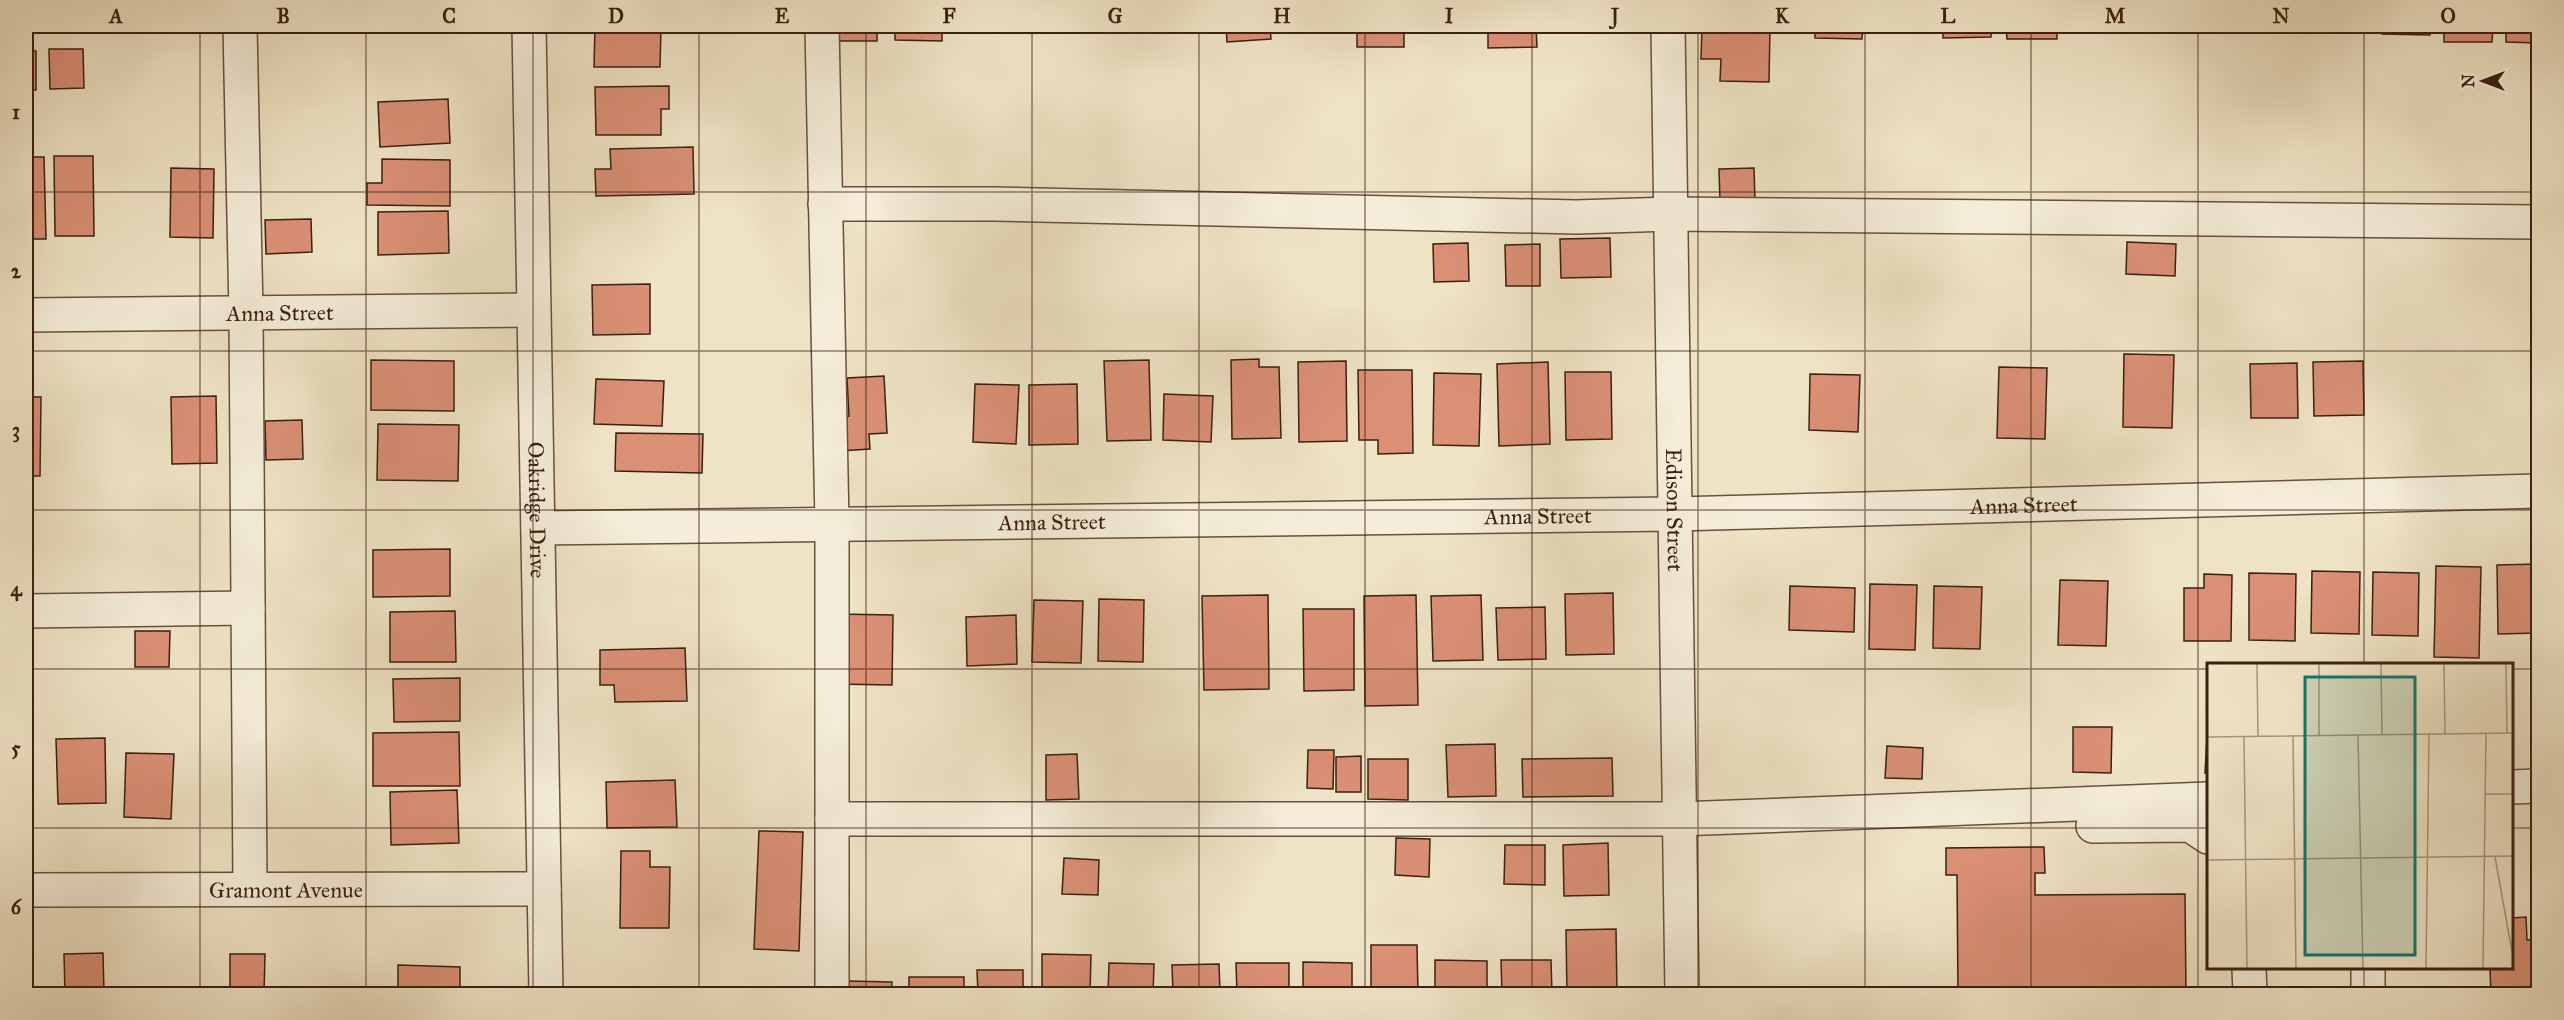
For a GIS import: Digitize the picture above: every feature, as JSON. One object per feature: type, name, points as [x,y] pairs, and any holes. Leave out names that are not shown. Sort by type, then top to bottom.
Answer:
[{"type":"street","points":[[240,26],[246,313],[250,888]]},
{"type":"street","name":"Oakridge Drive","points":[[529,26],[546,994]]},
{"type":"street","points":[[822,26],[832,524],[832,994]]},
{"type":"street","name":"Edison Street","points":[[1668,26],[1682,994]]},
{"type":"street","points":[[825,204],[995,204],[1576,217],[1670,214],[2538,222]]},
{"type":"street","name":"Anna Street","points":[[26,315],[533,310]]},
{"type":"street","name":"Anna Street","points":[[538,528],[1675,514],[2538,491]]},
{"type":"street","points":[[26,611],[248,608]]},
{"type":"street","points":[[2513,787],[2538,786]]},
{"type":"street","points":[[832,819],[1678,819],[2207,799]]},
{"type":"street","points":[[2093,826],[2190,825],[2207,836]]},
{"type":"street","name":"Gramont Avenue","points":[[26,890],[544,889]]},
{"type":"street","points":[[2249,969],[2250,994]]},
{"type":"street","points":[[2368,969],[2368,994]]},
{"type":"building","points":[[595,26],[661,26],[660,67],[594,67]]},
{"type":"building","points":[[829,26],[877,26],[877,41],[829,41]]},
{"type":"building","points":[[895,26],[942,26],[942,41],[895,40]]},
{"type":"building","points":[[1226,26],[1270,26],[1271,39],[1227,42]]},
{"type":"building","points":[[1357,26],[1404,26],[1404,47],[1357,47]]},
{"type":"building","points":[[1488,26],[1536,26],[1537,47],[1488,48]]},
{"type":"building","points":[[1702,26],[1770,26],[1769,82],[1720,81],[1721,59],[1701,59]]},
{"type":"building","points":[[1815,26],[1863,26],[1862,39],[1815,38]]},
{"type":"building","points":[[1943,26],[1991,26],[1991,37],[1943,38]]},
{"type":"building","points":[[2006,26],[2057,26],[2057,39],[2007,39]]},
{"type":"building","points":[[2382,26],[2430,26],[2430,35],[2382,34]]},
{"type":"building","points":[[2444,26],[2493,26],[2492,42],[2444,42]]},
{"type":"building","points":[[2506,26],[2538,26],[2538,43],[2506,42]]},
{"type":"building","points":[[49,49],[83,49],[84,88],[50,89]]},
{"type":"building","points":[[26,51],[36,51],[36,90],[26,90]]},
{"type":"building","points":[[669,86],[669,109],[661,109],[661,135],[596,135],[595,87]]},
{"type":"building","points":[[448,99],[450,143],[380,147],[378,102]]},
{"type":"building","points":[[693,147],[694,194],[596,196],[595,169],[611,169],[610,149]]},
{"type":"building","points":[[54,156],[93,156],[94,236],[55,236]]},
{"type":"building","points":[[26,157],[44,157],[46,239],[26,239]]},
{"type":"building","points":[[382,159],[450,160],[450,206],[367,205],[367,183],[382,183]]},
{"type":"building","points":[[171,168],[214,169],[213,238],[170,237]]},
{"type":"building","points":[[1754,168],[1755,200],[1720,202],[1719,169]]},
{"type":"building","points":[[448,211],[449,253],[378,255],[378,212]]},
{"type":"building","points":[[311,219],[312,252],[266,254],[265,220]]},
{"type":"building","points":[[1610,238],[1611,277],[1561,278],[1560,239]]},
{"type":"building","points":[[2127,242],[2176,244],[2175,276],[2126,274]]},
{"type":"building","points":[[1468,243],[1469,281],[1434,282],[1433,244]]},
{"type":"building","points":[[1540,244],[1540,286],[1506,286],[1505,245]]},
{"type":"building","points":[[650,284],[650,334],[593,335],[592,285]]},
{"type":"building","points":[[2124,354],[2174,355],[2172,428],[2123,427]]},
{"type":"building","points":[[1259,359],[1259,367],[1279,367],[1281,438],[1232,439],[1231,360]]},
{"type":"building","points":[[371,360],[454,361],[454,411],[371,410]]},
{"type":"building","points":[[1149,360],[1151,440],[1107,441],[1104,361]]},
{"type":"building","points":[[1346,361],[1347,441],[1299,442],[1298,362]]},
{"type":"building","points":[[2363,361],[2364,415],[2314,416],[2313,362]]},
{"type":"building","points":[[1548,362],[1550,444],[1499,446],[1497,364]]},
{"type":"building","points":[[2297,363],[2298,418],[2251,418],[2250,364]]},
{"type":"building","points":[[1999,367],[2047,368],[2045,439],[1997,438]]},
{"type":"building","points":[[1358,370],[1412,370],[1413,453],[1378,454],[1378,440],[1359,440]]},
{"type":"building","points":[[1565,372],[1611,372],[1612,439],[1566,440]]},
{"type":"building","points":[[1434,373],[1481,374],[1479,446],[1433,445]]},
{"type":"building","points":[[1810,374],[1860,375],[1858,432],[1809,430]]},
{"type":"building","points":[[884,376],[887,433],[869,434],[870,449],[839,451],[837,417],[849,416],[847,378]]},
{"type":"building","points":[[596,379],[664,381],[662,426],[594,424]]},
{"type":"building","points":[[975,384],[1019,385],[1016,444],[973,442]]},
{"type":"building","points":[[1077,384],[1078,444],[1029,445],[1029,385]]},
{"type":"building","points":[[1164,394],[1213,396],[1211,442],[1163,440]]},
{"type":"building","points":[[216,396],[217,463],[172,464],[171,397]]},
{"type":"building","points":[[26,397],[41,397],[40,476],[26,476]]},
{"type":"building","points":[[302,420],[303,459],[266,460],[265,421]]},
{"type":"building","points":[[378,424],[459,425],[458,481],[377,480]]},
{"type":"building","points":[[616,433],[703,434],[702,473],[615,471]]},
{"type":"building","points":[[450,549],[450,596],[373,597],[373,550]]},
{"type":"building","points":[[2538,564],[2538,633],[2498,634],[2497,565]]},
{"type":"building","points":[[2436,566],[2481,567],[2479,658],[2434,657]]},
{"type":"building","points":[[2312,571],[2360,572],[2359,634],[2311,633]]},
{"type":"building","points":[[2373,572],[2419,573],[2418,636],[2372,635]]},
{"type":"building","points":[[2249,573],[2296,574],[2295,641],[2249,640]]},
{"type":"building","points":[[2204,574],[2232,575],[2231,641],[2184,641],[2184,588],[2204,588]]},
{"type":"building","points":[[2060,580],[2108,581],[2106,646],[2058,645]]},
{"type":"building","points":[[1870,584],[1917,585],[1915,650],[1869,649]]},
{"type":"building","points":[[1790,586],[1855,588],[1854,632],[1789,630]]},
{"type":"building","points":[[1934,586],[1982,587],[1980,649],[1933,648]]},
{"type":"building","points":[[1613,593],[1614,654],[1566,655],[1565,594]]},
{"type":"building","points":[[1268,595],[1269,689],[1204,690],[1202,596]]},
{"type":"building","points":[[1416,595],[1418,705],[1365,706],[1364,596]]},
{"type":"building","points":[[1481,595],[1483,660],[1433,661],[1431,596]]},
{"type":"building","points":[[1099,599],[1144,600],[1143,662],[1098,661]]},
{"type":"building","points":[[1034,600],[1083,601],[1081,663],[1032,662]]},
{"type":"building","points":[[1545,607],[1546,659],[1498,660],[1496,608]]},
{"type":"building","points":[[1303,609],[1354,609],[1354,690],[1304,691]]},
{"type":"building","points":[[455,611],[456,662],[390,662],[390,612]]},
{"type":"building","points":[[836,614],[893,615],[892,685],[835,684]]},
{"type":"building","points":[[1016,615],[1017,664],[967,666],[966,617]]},
{"type":"building","points":[[135,631],[170,631],[169,667],[135,667]]},
{"type":"building","points":[[685,648],[687,701],[615,702],[614,685],[600,685],[600,650]]},
{"type":"building","points":[[460,678],[460,721],[394,722],[393,679]]},
{"type":"building","points":[[2073,727],[2112,727],[2111,773],[2073,772]]},
{"type":"building","points":[[459,732],[460,786],[373,786],[373,733]]},
{"type":"building","points":[[2207,736],[2207,773],[2205,773]]},
{"type":"building","points":[[105,738],[106,803],[58,804],[56,739]]},
{"type":"building","points":[[1495,744],[1496,796],[1448,797],[1446,745]]},
{"type":"building","points":[[1887,746],[1923,748],[1922,779],[1885,778]]},
{"type":"building","points":[[1308,750],[1334,750],[1333,789],[1307,788]]},
{"type":"building","points":[[126,753],[174,754],[171,819],[124,817]]},
{"type":"building","points":[[1077,754],[1079,799],[1046,800],[1046,755]]},
{"type":"building","points":[[1361,756],[1361,792],[1336,792],[1336,757]]},
{"type":"building","points":[[1612,758],[1613,796],[1523,797],[1522,759]]},
{"type":"building","points":[[1368,759],[1408,759],[1408,800],[1368,799]]},
{"type":"building","points":[[675,780],[677,827],[607,828],[606,782]]},
{"type":"building","points":[[457,790],[459,843],[391,845],[390,792]]},
{"type":"building","points":[[759,831],[803,832],[799,951],[754,949]]},
{"type":"building","points":[[1396,838],[1430,839],[1429,877],[1395,875]]},
{"type":"building","points":[[1608,843],[1609,895],[1564,896],[1563,845]]},
{"type":"building","points":[[1505,845],[1545,845],[1545,885],[1504,884]]},
{"type":"building","points":[[2044,847],[2045,873],[2035,873],[2035,895],[2185,894],[2186,994],[1958,994],[1957,875],[1946,875],[1946,848]]},
{"type":"building","points":[[621,851],[650,851],[650,867],[670,867],[669,928],[620,928]]},
{"type":"building","points":[[1064,858],[1099,860],[1098,895],[1062,894]]},
{"type":"building","points":[[2526,917],[2527,940],[2538,940],[2538,994],[2491,994],[2490,969],[2513,969],[2513,918]]},
{"type":"building","points":[[1616,929],[1617,994],[1567,994],[1566,930]]},
{"type":"building","points":[[1371,945],[1417,945],[1418,994],[1371,994]]},
{"type":"building","points":[[103,953],[104,994],[65,994],[64,954]]},
{"type":"building","points":[[230,954],[265,954],[264,994],[230,994]]},
{"type":"building","points":[[1042,954],[1091,955],[1090,994],[1042,994]]},
{"type":"building","points":[[1435,960],[1487,961],[1487,994],[1435,994]]},
{"type":"building","points":[[1501,960],[1551,960],[1552,994],[1502,994]]},
{"type":"building","points":[[1303,962],[1352,963],[1352,994],[1303,994]]},
{"type":"building","points":[[1109,963],[1154,964],[1153,994],[1108,994]]},
{"type":"building","points":[[1236,963],[1289,963],[1289,994],[1237,994]]},
{"type":"building","points":[[1219,964],[1220,994],[1173,994],[1172,965]]},
{"type":"building","points":[[398,965],[460,967],[460,994],[398,994]]},
{"type":"building","points":[[977,970],[1023,970],[1023,994],[978,994]]},
{"type":"building","points":[[909,977],[964,977],[964,994],[909,994]]},
{"type":"building","points":[[849,981],[892,982],[891,994],[849,994]]}]
